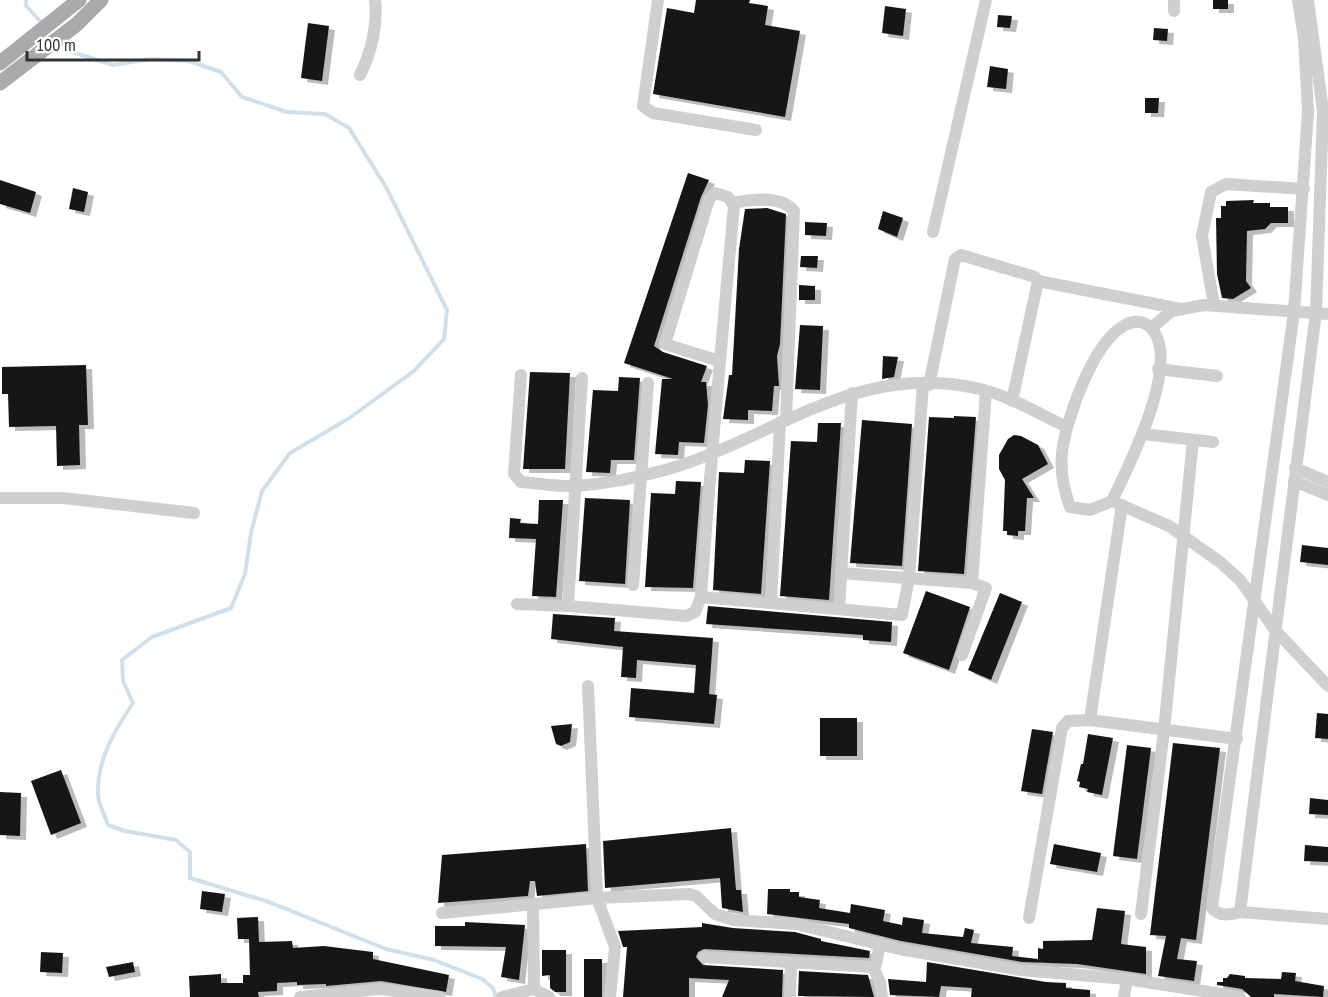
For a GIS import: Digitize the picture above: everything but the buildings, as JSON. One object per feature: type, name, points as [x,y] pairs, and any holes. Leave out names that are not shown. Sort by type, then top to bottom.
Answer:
[{"type":"main road","points":[[0,63],[79,0]]},
{"type":"main road","points":[[3,81],[77,24],[101,0]]},
{"type":"street","points":[[360,75],[368,60],[373,35],[375,0]]},
{"type":"street","points":[[658,0],[643,106],[653,113],[756,130]]},
{"type":"street","points":[[933,232],[986,0]]},
{"type":"street","points":[[1298,0],[1304,38],[1308,112],[1294,312],[1212,908],[1216,913],[1229,915],[1240,912],[1328,919]]},
{"type":"street","points":[[1240,912],[1295,468],[1322,313],[1320,180],[1323,111],[1308,0]]},
{"type":"street","points":[[1214,305],[1202,236],[1211,192],[1226,184],[1304,184],[1320,180]]},
{"type":"street","points":[[517,604],[686,616],[695,612],[701,597],[711,452],[734,206],[732,201],[721,193],[715,193],[709,199],[665,344],[719,361]]},
{"type":"street","points":[[734,206],[737,202],[777,201],[789,205],[794,211],[771,603]]},
{"type":"street","points":[[701,597],[902,615],[909,578],[926,384],[956,257],[961,255],[1025,273],[1035,277],[1038,281],[1184,309]]},
{"type":"street","points":[[1012,401],[1038,281]]},
{"type":"street","points":[[1151,328],[1172,311],[1214,305],[1322,313]]},
{"type":"street","points":[[1090,720],[1117,503],[1143,434],[1158,369],[1159,342],[1145,322],[1135,321],[1124,326],[1108,340],[1090,369],[1067,428],[1062,455],[1063,481],[1070,507],[1090,510],[1117,503],[1185,536],[1240,580],[1275,630],[1328,687]]},
{"type":"street","points":[[1158,369],[1217,376]]},
{"type":"street","points":[[521,375],[515,477],[521,482],[574,486],[665,470],[852,393],[926,384],[986,391],[1067,428]]},
{"type":"street","points":[[568,606],[582,378]]},
{"type":"street","points":[[633,585],[648,383]]},
{"type":"street","points":[[972,583],[986,391]]},
{"type":"street","points":[[839,609],[852,393]]},
{"type":"street","points":[[1143,434],[1213,442]]},
{"type":"street","points":[[1141,914],[1164,731],[1193,440]]},
{"type":"street","points":[[1295,468],[1328,482]]},
{"type":"street","points":[[1294,482],[1328,495]]},
{"type":"street","points":[[0,498],[63,498],[194,513]]},
{"type":"street","points":[[841,573],[972,583],[986,588],[962,655]]},
{"type":"street","points":[[588,686],[597,898],[615,947],[610,997]]},
{"type":"street","points":[[1029,918],[1062,728],[1068,721],[1090,720],[1237,739]]},
{"type":"street","points":[[442,914],[597,898],[689,894],[725,918],[796,924],[956,960],[1021,970],[1127,979],[1240,997]]},
{"type":"street","points":[[532,904],[534,989]]},
{"type":"street","points":[[873,967],[876,965],[880,944]]},
{"type":"street","points":[[704,957],[873,967]]},
{"type":"street","points":[[790,997],[791,963]]},
{"type":"street","points":[[873,967],[880,982],[882,997]]},
{"type":"street","points":[[1124,997],[1127,979]]},
{"type":"street","points":[[502,997],[534,989],[549,997]]},
{"type":"street","points":[[300,997],[380,993],[440,997]]},
{"type":"waterway","points":[[26,0],[26,6],[42,23]]},
{"type":"waterway","points":[[60,41],[69,51],[113,65],[150,59],[189,61],[221,72],[242,97],[287,112],[325,114],[349,128],[386,187],[447,310],[444,339],[414,371],[348,419],[290,453],[262,491],[251,533],[245,574],[231,608],[152,637],[122,660],[123,681],[133,703],[108,746],[98,781],[98,798],[108,825],[125,831],[176,840],[190,852],[190,878],[269,902],[386,949],[434,960],[482,979],[493,988],[496,997]]}]
